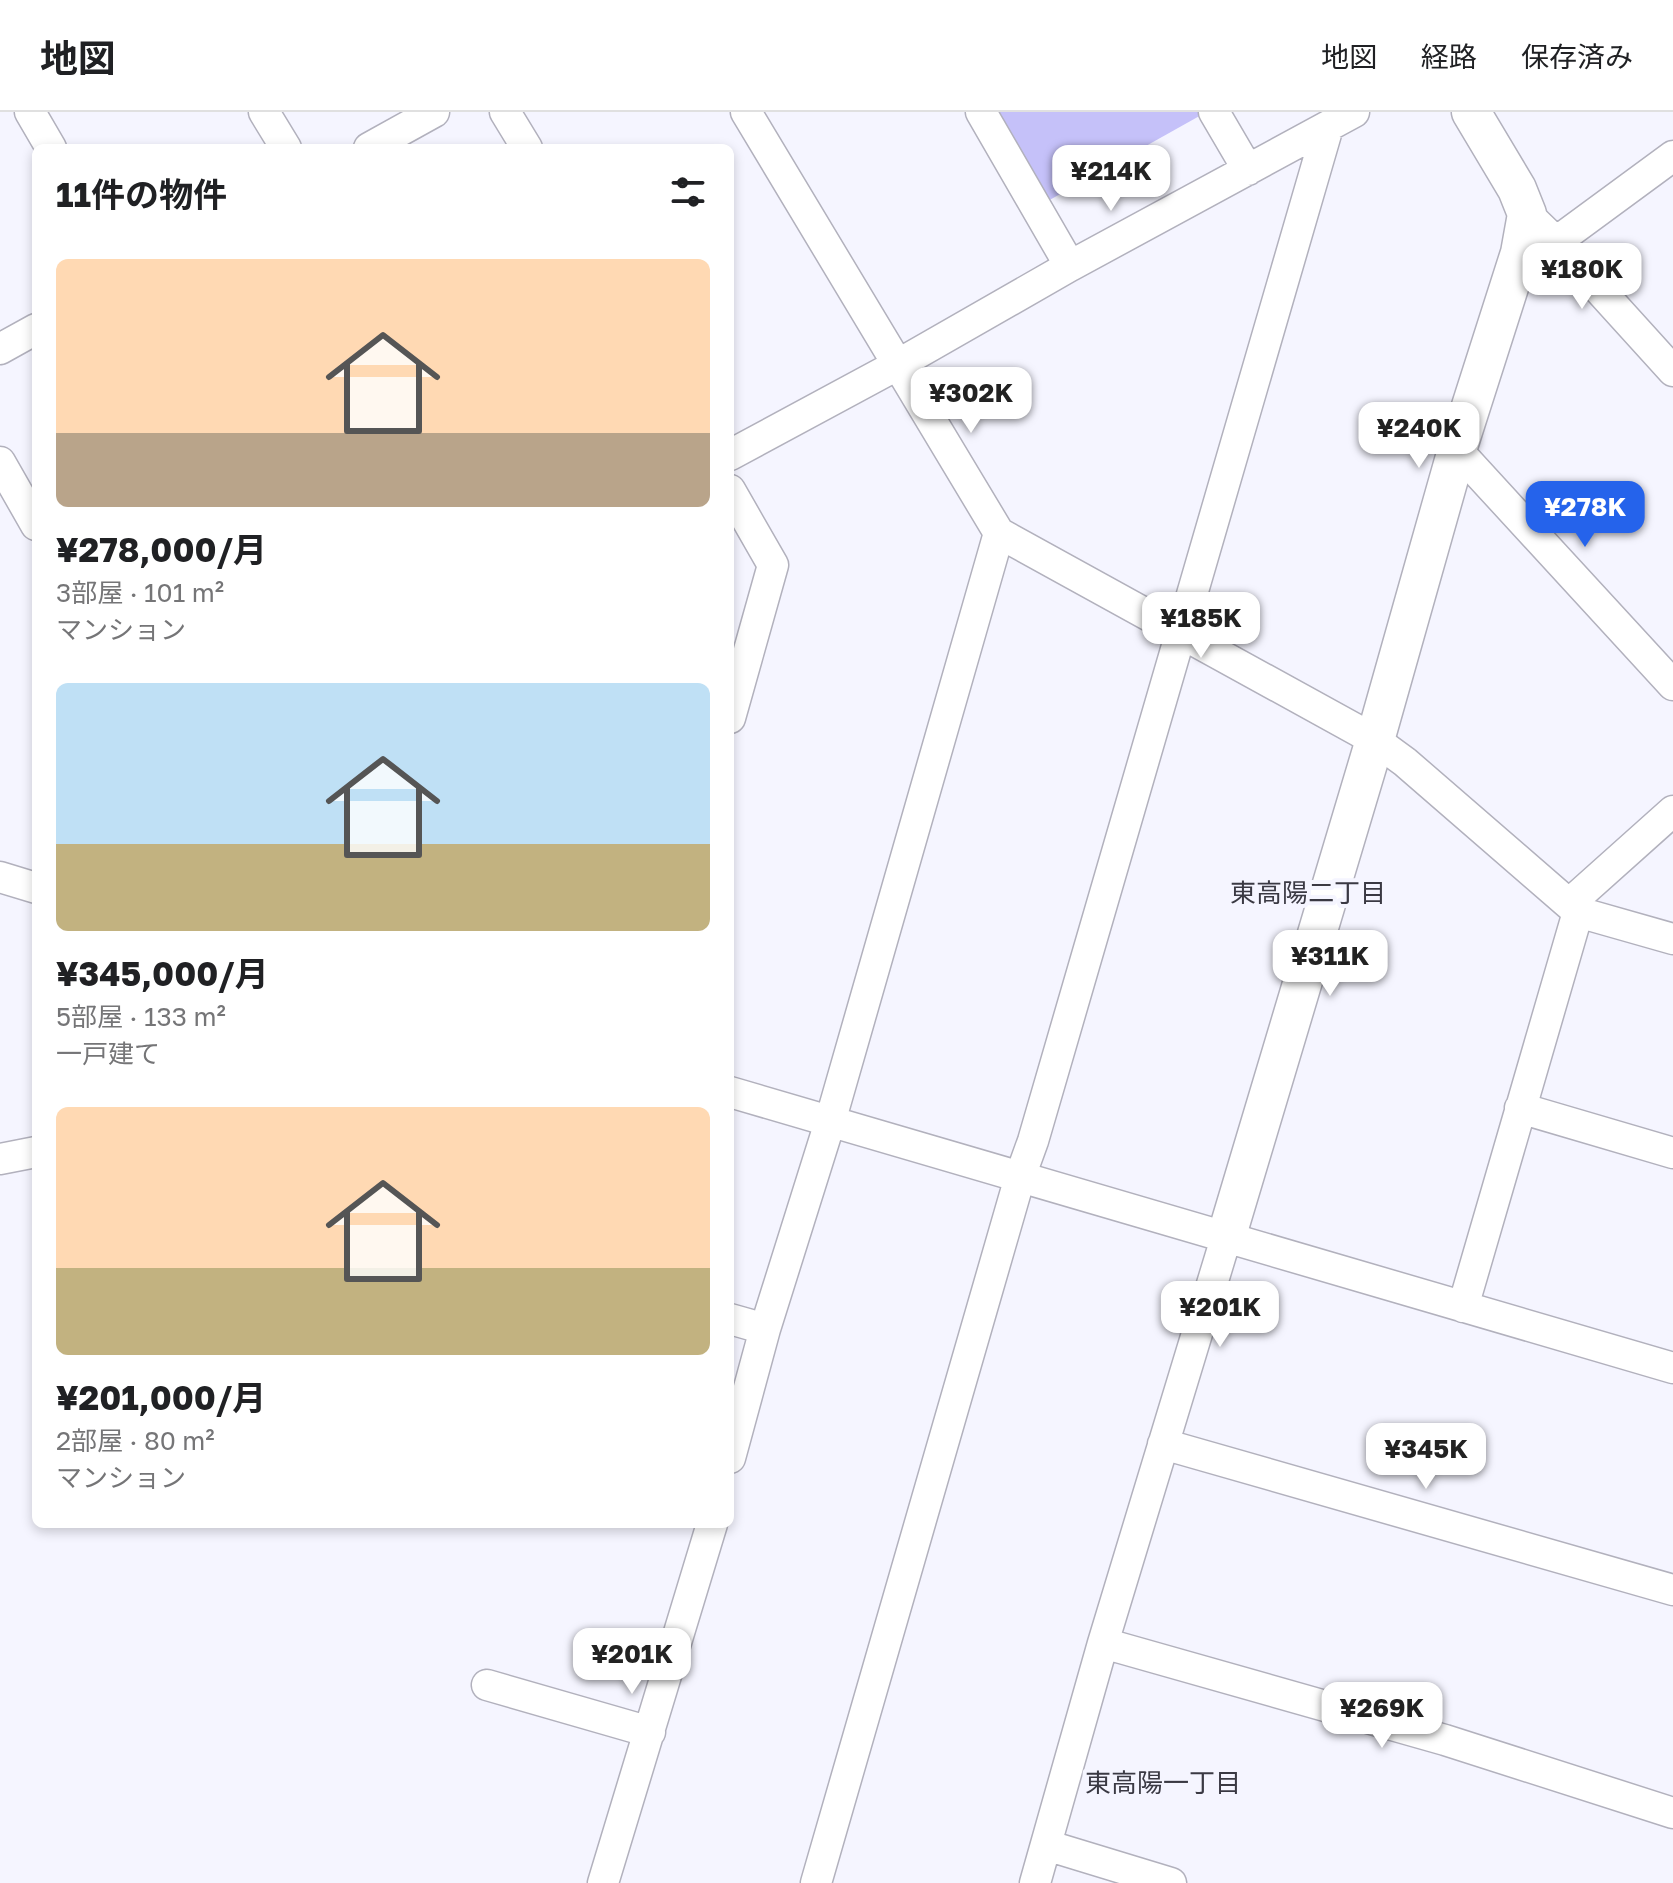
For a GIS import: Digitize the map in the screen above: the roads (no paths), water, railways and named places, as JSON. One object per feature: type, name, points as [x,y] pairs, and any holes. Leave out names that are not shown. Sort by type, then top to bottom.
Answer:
[{"type":"street","points":[[30,112],[49,144]]},
{"type":"street","points":[[264,112],[284,144]]},
{"type":"street","points":[[376,144],[434,112]]},
{"type":"street","points":[[505,112],[525,144]]},
{"type":"street","points":[[746,112],[999,533],[1375,740],[1405,762],[1573,908],[1673,939]]},
{"type":"street","points":[[981,112],[1070,266]]},
{"type":"street","points":[[1214,112],[1248,170]]},
{"type":"street","points":[[1471,112],[1517,189],[1527,214],[1673,371]]},
{"type":"street","points":[[734,453],[1341,119]]},
{"type":"street","points":[[816,1883],[1181,633],[1341,119]]},
{"type":"street","points":[[1556,242],[1673,156]]},
{"type":"street","points":[[1035,1883],[1103,1643],[1375,740],[1457,450],[1520,253],[1527,214]]},
{"type":"street","points":[[0,349],[32,331]]},
{"type":"street","points":[[1457,450],[1673,685]]},
{"type":"street","points":[[0,462],[32,518]]},
{"type":"street","points":[[734,497],[773,565],[734,704]]},
{"type":"street","points":[[734,1443],[999,533]]},
{"type":"street","points":[[1463,1307],[1573,908],[1673,811]]},
{"type":"street","points":[[0,877],[32,887]]},
{"type":"street","points":[[734,1093],[1673,1368]]},
{"type":"street","points":[[1520,1108],[1673,1153]]},
{"type":"street","points":[[0,1159],[32,1153]]},
{"type":"street","points":[[734,1320],[765,1329]]},
{"type":"street","points":[[1163,1444],[1673,1590]]},
{"type":"street","points":[[603,1883],[650,1732],[702,1528]]},
{"type":"street","points":[[1103,1643],[1445,1740],[1673,1813]]},
{"type":"street","points":[[487,1685],[650,1732]]},
{"type":"street","points":[[1046,1845],[1171,1883]]},
{"type":"district","name":"東高陽二丁目","points":[[1308,892]]},
{"type":"district","name":"東高陽一丁目","points":[[1163,1782]]}]
